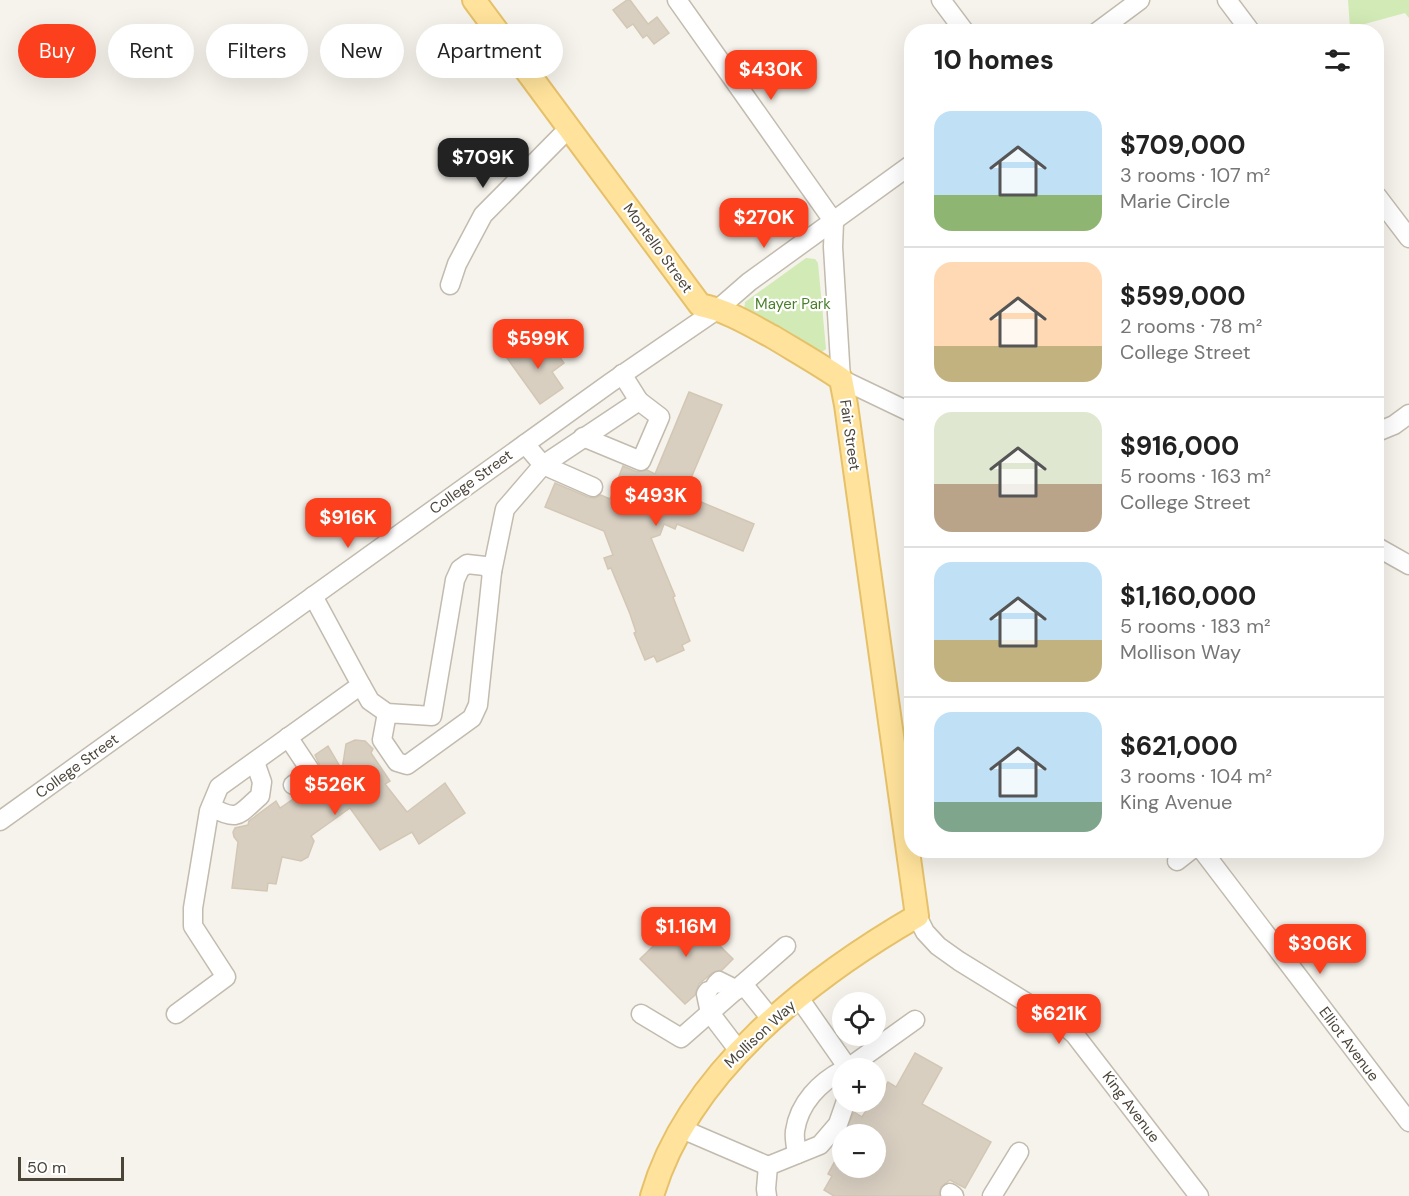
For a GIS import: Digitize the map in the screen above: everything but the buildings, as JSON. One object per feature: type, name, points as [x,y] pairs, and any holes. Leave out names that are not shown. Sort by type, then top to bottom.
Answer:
[{"type":"main road","name":"Montello Street","points":[[474,0],[700,304],[718,309],[810,358],[841,379]]},
{"type":"main road","name":"Fair Street","points":[[841,379],[904,796]]},
{"type":"main road","name":"Fair Street","points":[[911,858],[917,916]]},
{"type":"main road","name":"Mollison Way","points":[[652,1196],[665,1162],[682,1129],[717,1076],[739,1051],[772,1020],[858,952],[917,916]]},
{"type":"street","points":[[677,0],[834,222]]},
{"type":"street","points":[[941,0],[959,24]]},
{"type":"street","points":[[1108,24],[1140,0]]},
{"type":"street","points":[[1227,0],[1245,24]]},
{"type":"street","points":[[450,285],[457,264],[483,215],[569,128]]},
{"type":"street","name":"College Street","points":[[0,821],[622,374],[718,309],[749,282],[904,170]]},
{"type":"street","points":[[1384,205],[1409,238]]},
{"type":"street","name":"Fair Street","points":[[834,222],[833,247],[841,379]]},
{"type":"street","points":[[583,436],[641,461],[660,417],[639,401],[622,374]]},
{"type":"street","name":"Montello Street","points":[[841,379],[904,409]]},
{"type":"street","points":[[387,713],[382,740],[397,762],[407,765],[472,718],[478,705],[492,572],[506,509],[543,465],[583,436],[639,401]]},
{"type":"street","points":[[1384,429],[1409,414]]},
{"type":"street","points":[[525,444],[543,465],[593,487]]},
{"type":"street","points":[[1384,551],[1409,565]]},
{"type":"street","points":[[432,716],[455,580],[460,569],[467,564],[485,566],[492,572]]},
{"type":"street","points":[[313,596],[370,701],[387,713],[432,716],[449,735]]},
{"type":"street","points":[[176,1014],[226,977],[193,926],[193,908],[211,807],[219,787],[361,685]]},
{"type":"street","points":[[288,737],[312,773],[293,785]]},
{"type":"street","points":[[211,807],[228,816],[237,816],[260,796],[262,782],[255,762]]},
{"type":"street","name":"Elliot Avenue","points":[[1208,858],[1409,1122]]},
{"type":"street","name":"King Avenue","points":[[917,916],[925,932],[938,946],[1066,1027],[1075,1035],[1199,1196]]},
{"type":"street","points":[[641,1014],[681,1038],[786,946]]},
{"type":"street","points":[[739,1051],[710,1013],[706,994],[712,987],[719,981],[740,987],[772,1020]]},
{"type":"street","points":[[799,998],[841,1058]]},
{"type":"street","points":[[862,1058],[915,1020]]},
{"type":"street","points":[[797,1154],[795,1131],[801,1112],[811,1094],[832,1076]]},
{"type":"street","points":[[682,1129],[768,1166],[820,1145],[838,1124],[842,1112]]},
{"type":"street","points":[[992,1196],[1019,1152]]},
{"type":"street","points":[[768,1166],[766,1190],[768,1196]]},
{"type":"green space","points":[[1348,0],[1409,0],[1409,18],[1405,13],[1365,24],[1350,24]]},
{"type":"green space","name":"Mayer Park","points":[[806,258],[815,259],[818,263],[826,349],[822,352],[818,352],[744,310],[745,302]]}]
